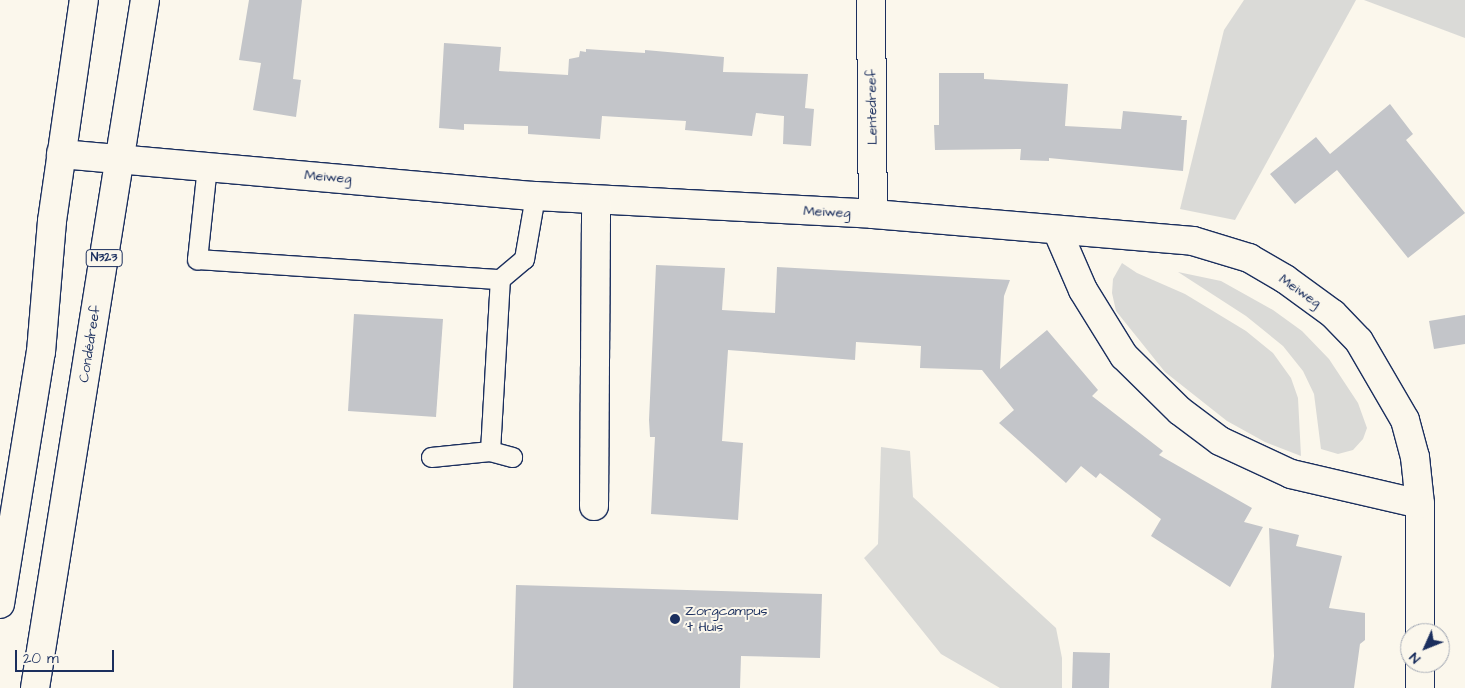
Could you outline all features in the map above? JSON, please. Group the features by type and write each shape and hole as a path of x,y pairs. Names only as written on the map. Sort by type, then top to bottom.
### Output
{"street":[{"path":"0,604 41,352 52,221 84,0"},
{"name":"Condédreef","path":"35,688 145,0"},
{"name":"Lentedreef","path":"871,0 873,214"},
{"name":"Meiweg","path":"61,154 596,201 873,214 1193,241 1249,258 1285,279 1333,314 1359,341 1405,420 1415,457 1420,504 1420,623"},
{"path":"594,506 596,201"},
{"path":"1057,230 1083,290 1124,356 1180,411 1220,441 1291,474 1420,504"},
{"path":"1420,673 1420,688"}],"lane":[{"path":"207,166 197,259 500,279 524,259 535,196"},
{"path":"490,451 500,279"},
{"path":"431,457 490,451 512,456"}],"shaded area":[{"path":"1244,0 1356,0 1235,220 1180,209 1224,30"},
{"path":"1364,0 1465,0 1465,38"},
{"path":"1122,263 1137,273 1185,294 1246,331 1273,353 1291,378 1298,398 1301,456 1265,442 1227,421 1165,372 1116,311 1112,293 1113,279"},
{"path":"1178,272 1221,281 1273,310 1302,331 1329,359 1358,403 1367,428 1363,439 1353,450 1338,454 1321,449 1314,394 1303,371 1283,346 1246,316"},
{"path":"881,447 910,451 913,497 1056,628 1062,658 1062,688 1000,688 941,654 864,558 878,544"}],"building":[{"path":"249,0 302,0 293,79 301,80 296,117 253,110 261,63 239,60"},
{"path":"444,43 501,47 499,71 568,75 569,59 579,57 580,51 586,52 586,49 645,53 645,50 724,57 723,72 808,74 805,108 814,109 811,146 783,144 784,116 756,113 752,136 685,130 686,121 602,116 600,139 528,134 528,126 464,124 464,130 439,128"},
{"path":"939,73 984,73 984,79 1068,84 1065,126 1121,129 1123,111 1182,116 1181,120 1187,120 1183,171 1049,158 1049,161 1020,160 1021,149 935,150 934,125 939,125"},
{"path":"1390,104 1413,134 1406,140 1465,213 1408,258 1337,170 1295,204 1270,174 1316,137 1330,154"},
{"path":"656,265 725,268 722,310 775,313 777,267 1010,280 1004,296 1000,369 1047,330 1098,390 1092,396 1163,451 1159,455 1252,508 1244,522 1263,527 1230,587 1151,536 1161,519 1100,473 1096,478 1081,466 1066,483 999,423 1014,410 982,370 920,368 921,346 856,342 855,360 728,350 722,441 743,443 738,520 651,514 655,437 650,437 649,420"},
{"path":"354,314 443,319 436,417 348,411"},
{"path":"1465,315 1465,344 1434,349 1429,321"},
{"path":"1269,528 1299,535 1296,546 1342,556 1329,608 1365,613 1365,640 1360,644 1354,688 1271,688 1274,656"},
{"name":"Zorgcampus 't Huis","path":"516,585 822,594 820,658 741,656 740,688 513,688"},
{"path":"1073,652 1110,653 1109,688 1072,688"}],"place":[{"name":"Zorgcampus 't Huis","path":"675,619"}]}
